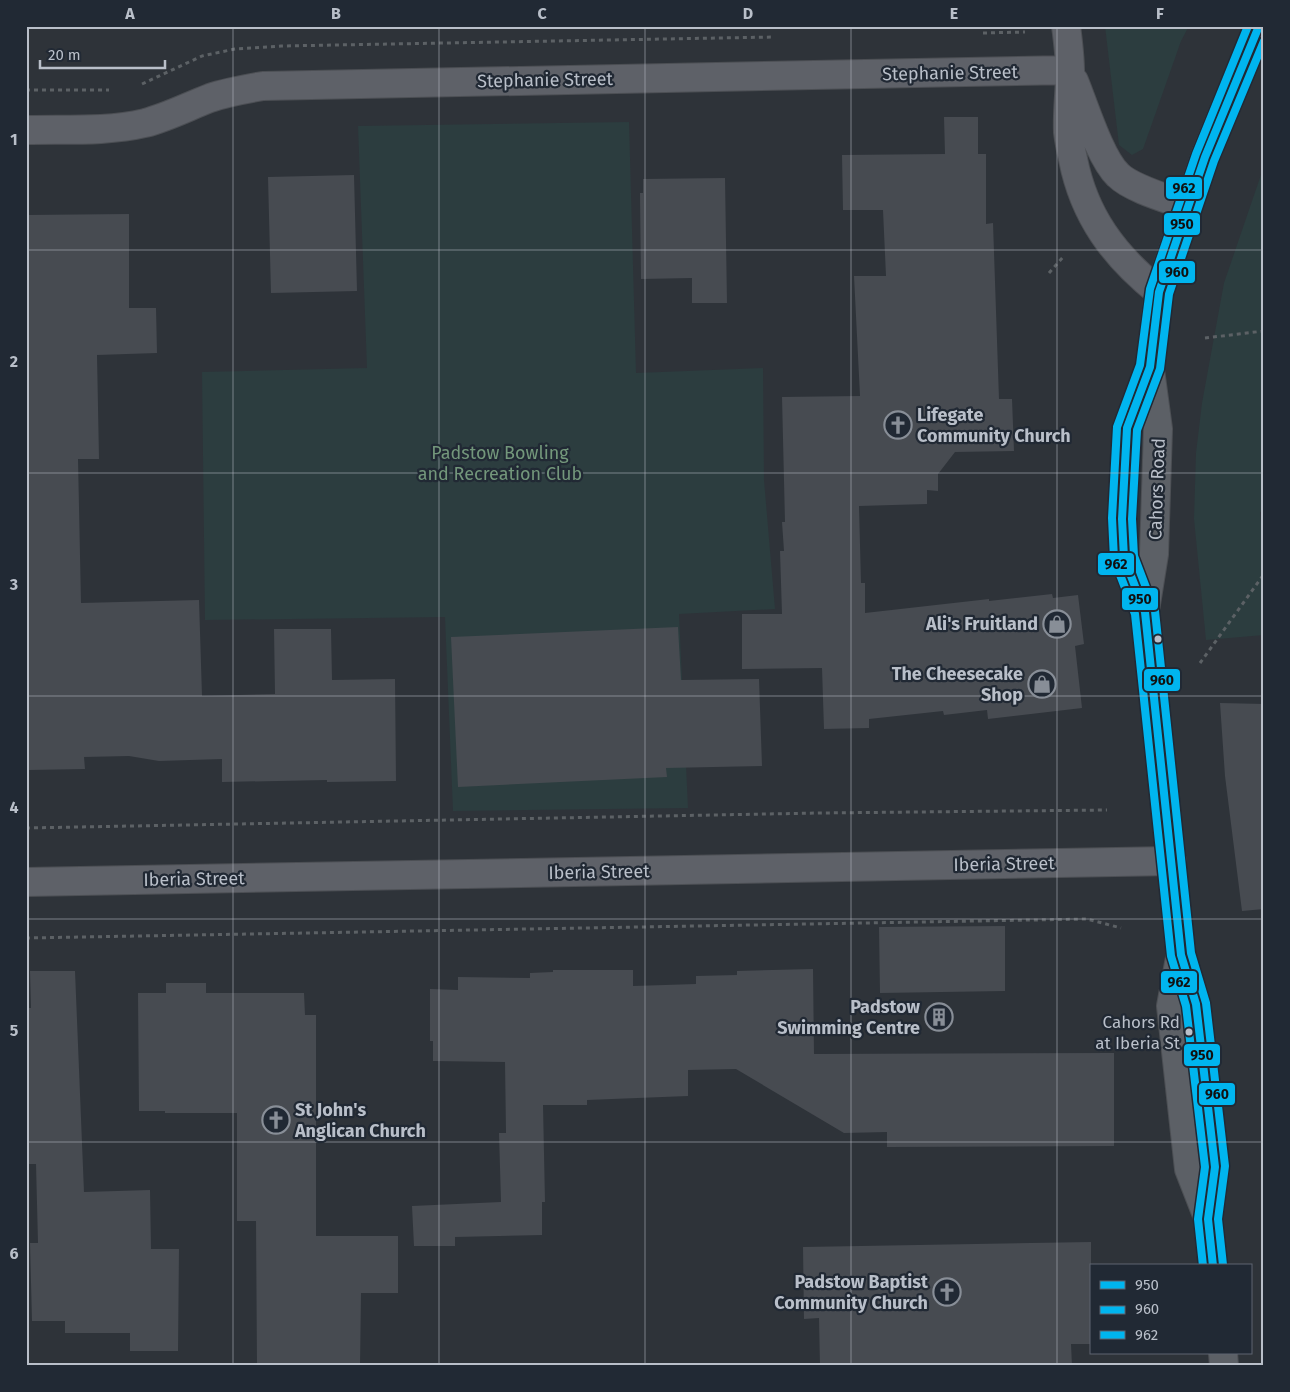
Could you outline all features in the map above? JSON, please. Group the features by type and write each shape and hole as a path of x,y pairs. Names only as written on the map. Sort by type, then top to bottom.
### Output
{"main road":[{"name":"Cahors Road","path":"1213,1264 1208,1219 1189,1168 1172,1006 1180,955 1172,861 1145,612 1124,558 1122,519 1127,428 1150,366 1159,292 1205,157 1259,26"}],"street":[{"path":"1066,26 1070,70 1068,134 1077,178 1088,208 1100,230 1116,252 1136,274 1159,292"},
{"path":"1070,70 1108,164 1118,176 1131,184 1188,206"},
{"name":"Stephanie Street","path":"26,130 116,127 146,123 211,98 237,90 263,86 1070,70"},
{"name":"Iberia Street","path":"26,882 1172,861"}],"path":[{"path":"1049,273 1063,257"},
{"path":"1205,338 1264,331"},
{"path":"1200,663 1264,574"},
{"path":"26,828 810,813 1106,810"},
{"path":"26,938 1087,919 1121,928"}],"green space":[{"path":"1105,26 1189,26 1181,41 1143,149 1132,155 1119,145"},
{"name":"Padstow Bowling and Recreation Club","path":"629,122 636,373 763,368 764,480 775,609 679,614 688,808 453,811 445,617 205,620 202,372 367,368 358,126"},
{"path":"1264,166 1264,511 1260,512 1264,554 1264,635 1206,640 1194,519 1196,453 1202,403 1224,283"}],"building":[{"path":"944,117 978,117 978,154 986,154 986,224 993,223 999,399 1012,399 1014,451 955,452 938,474 938,491 927,490 927,504 859,506 861,583 865,583 865,613 989,599 989,601 1052,594 1053,598 1078,595 1084,644 1075,646 1082,708 988,719 987,710 944,715 943,711 869,719 869,728 824,729 822,668 742,669 742,614 782,614 780,551 784,551 782,522 785,522 782,397 860,396 854,276 886,276 883,210 843,210 842,155 945,154"},
{"path":"354,175 357,291 271,293 268,177"},
{"path":"725,178 727,303 692,303 692,278 641,279 640,193 643,193 643,179"},
{"path":"129,214 129,308 156,308 157,353 97,355 99,459 78,459 81,603 199,600 202,696 275,694 274,629 331,629 332,680 395,679 396,781 222,782 222,759 159,761 129,756 84,757 85,769 29,770 26,605 26,215"},
{"path":"678,627 681,680 759,679 762,766 666,768 667,777 458,787 451,637"},
{"path":"1220,703 1264,704 1264,909 1242,911 1225,776"},
{"path":"1005,926 1005,991 880,993 879,927"},
{"path":"813,969 814,1054 1114,1053 1114,1146 887,1147 887,1132 844,1133 736,1069 688,1070 688,1096 587,1100 587,1105 543,1105 545,1202 542,1202 542,1235 455,1237 455,1246 414,1246 412,1206 501,1202 499,1133 506,1133 505,1062 433,1061 433,1041 430,1041 430,989 458,990 458,977 530,978 530,973 553,972 553,970 633,970 633,986 696,984 696,976 737,975 737,971"},
{"path":"30,971 75,971 84,1192 150,1190 151,1249 179,1249 178,1351 130,1351 130,1333 65,1333 65,1321 32,1321 30,1243 38,1243 36,1164 28,1164 26,1008 31,1008"},
{"name":"St John's Anglican Church","path":"166,983 206,983 206,993 304,993 305,1015 316,1015 316,1236 398,1236 398,1293 361,1293 360,1366 257,1366 256,1221 237,1221 237,1113 139,1111 138,993 166,993"},
{"name":"Padstow Baptist Community Church","path":"1091,1242 1090,1344 1071,1344 1072,1366 820,1366 819,1318 804,1319 803,1247"}],"transit line":[{"name":"962","path":"1203,1264 1198,1219 1205,1167 1186,1006 1171,956 1135,614 1114,559 1112,518 1117,427 1140,365 1150,289 1196,154 1248,26"},
{"name":"950","path":"1213,1264 1208,1219 1215,1167 1196,1004 1181,955 1145,612 1124,558 1122,519 1127,428 1150,367 1159,292 1205,157 1259,26"},
{"name":"960","path":"1223,1264 1218,1219 1225,1166 1206,1003 1191,953 1155,611 1134,556 1132,519 1137,430 1160,369 1169,294 1214,161 1264,41"}],"place":[{"name":"Lifegate Community Church","path":"898,425"},
{"name":"Ali's Fruitland","path":"1057,624"},
{"name":"The Cheesecake Shop","path":"1042,684"},
{"name":"Padstow Swimming Centre","path":"939,1017"},
{"name":"Cahors Rd at Iberia St","path":"1189,1032"},
{"name":"St John's Anglican Church","path":"276,1120"},
{"name":"Padstow Baptist Community Church","path":"947,1292"}]}
